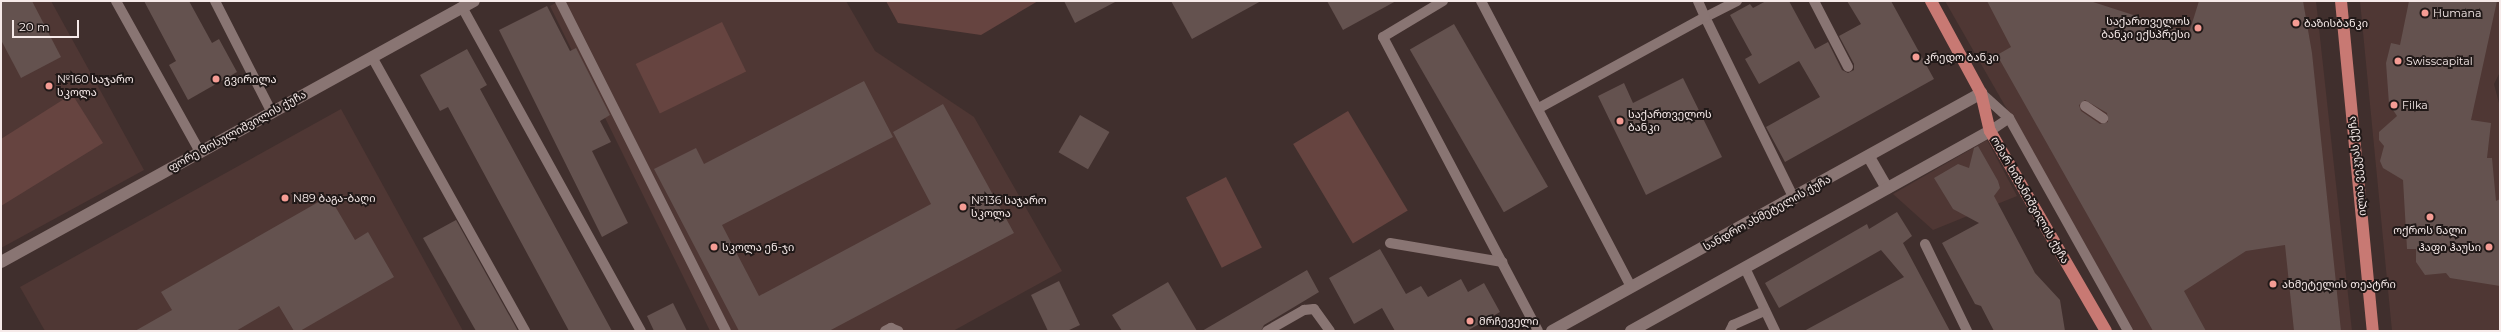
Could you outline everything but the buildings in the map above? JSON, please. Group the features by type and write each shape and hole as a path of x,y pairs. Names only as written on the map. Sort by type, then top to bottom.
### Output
{"main road":[{"name":"ფორე მოსულიშვილის ქუჩა","path":"1,262 474,1"},
{"name":"ომარ ხიზანიშვილის ქუჩა","path":"1931,1 1981,93 1990,130 2106,331"},
{"name":"ილია ვეკუას ქუჩა","path":"2341,1 2373,331"},
{"name":"სანდრო ახმეტელის ქუჩა","path":"1552,331 1794,199 1981,93"},
{"path":"1631,331 1990,130"},
{"path":"1869,157 1887,188"}],"lane":[{"path":"116,1 200,152"},
{"path":"215,1 272,113"},
{"path":"560,1 726,331"},
{"path":"1443,1 1383,38 1538,331"},
{"path":"1481,1 1539,108 1631,288"},
{"path":"1698,1 1794,199"},
{"path":"1539,108 1737,1"},
{"path":"1814,1 1848,67"},
{"path":"462,7 641,331"},
{"path":"372,57 525,331"},
{"path":"1981,93 2009,118 2128,331"},
{"path":"2085,106 2103,118"},
{"path":"1990,130 2009,118"},
{"path":"1390,243 1502,262"},
{"path":"1925,244 1967,331"},
{"path":"1745,268 1775,331"},
{"path":"1267,331 1304,310 1314,309 1330,331"},
{"path":"1730,331 1733,325 1765,311"},
{"path":"885,331 891,328 898,331"}],"shaded area":[{"name":"№160 საჯარო სკოლა","path":"1,1 51,1 144,170 1,248"},
{"path":"559,1 846,1 875,51 974,117 1062,271 953,331 710,331 550,6"},
{"path":"886,1 1038,1 981,35 898,23"},
{"path":"1945,1 2316,1 2352,331 2134,331"},
{"path":"2360,1 2500,1 2500,72 2494,84 2500,107 2500,331 2392,331"},
{"path":"722,22 746,71 660,114 636,64"},
{"path":"72,94 103,143 1,206 1,139"},
{"name":"N89 ბაგა-ბაღი","path":"341,109 463,331 45,331 20,287"},
{"path":"1348,111 1408,210 1353,243 1293,144"},
{"path":"1987,140 2017,196 1933,230 1893,194"},
{"path":"1226,177 1262,247 1222,268 1186,197"}],"place":[{"name":"Humana","path":"2425,13"},
{"name":"ბაზისბანკი","path":"2296,23"},
{"name":"საქართველოს ბანკი ექსპრესი","path":"2198,28"},
{"name":"კრედო ბანკი","path":"1916,57"},
{"name":"Swisscapital","path":"2398,61"},
{"name":"გვირილა","path":"216,79"},
{"name":"№160 საჯარო სკოლა","path":"49,86"},
{"name":"Filka","path":"2394,105"},
{"name":"საქართველოს ბანკი","path":"1620,121"},
{"name":"N89 ბაგა-ბაღი","path":"285,198"},
{"name":"№136 საჯარო სკოლა","path":"963,207"},
{"name":"ოქროს ნალი","path":"2430,217"},
{"name":"სკოლა ენ-ჯი","path":"714,247"},
{"name":"ჰაფი ჰაუსი","path":"2489,247"},
{"name":"ახმეტელის თეატრი","path":"2273,284"},
{"name":"მრჩეველი","path":"1470,321"}]}
